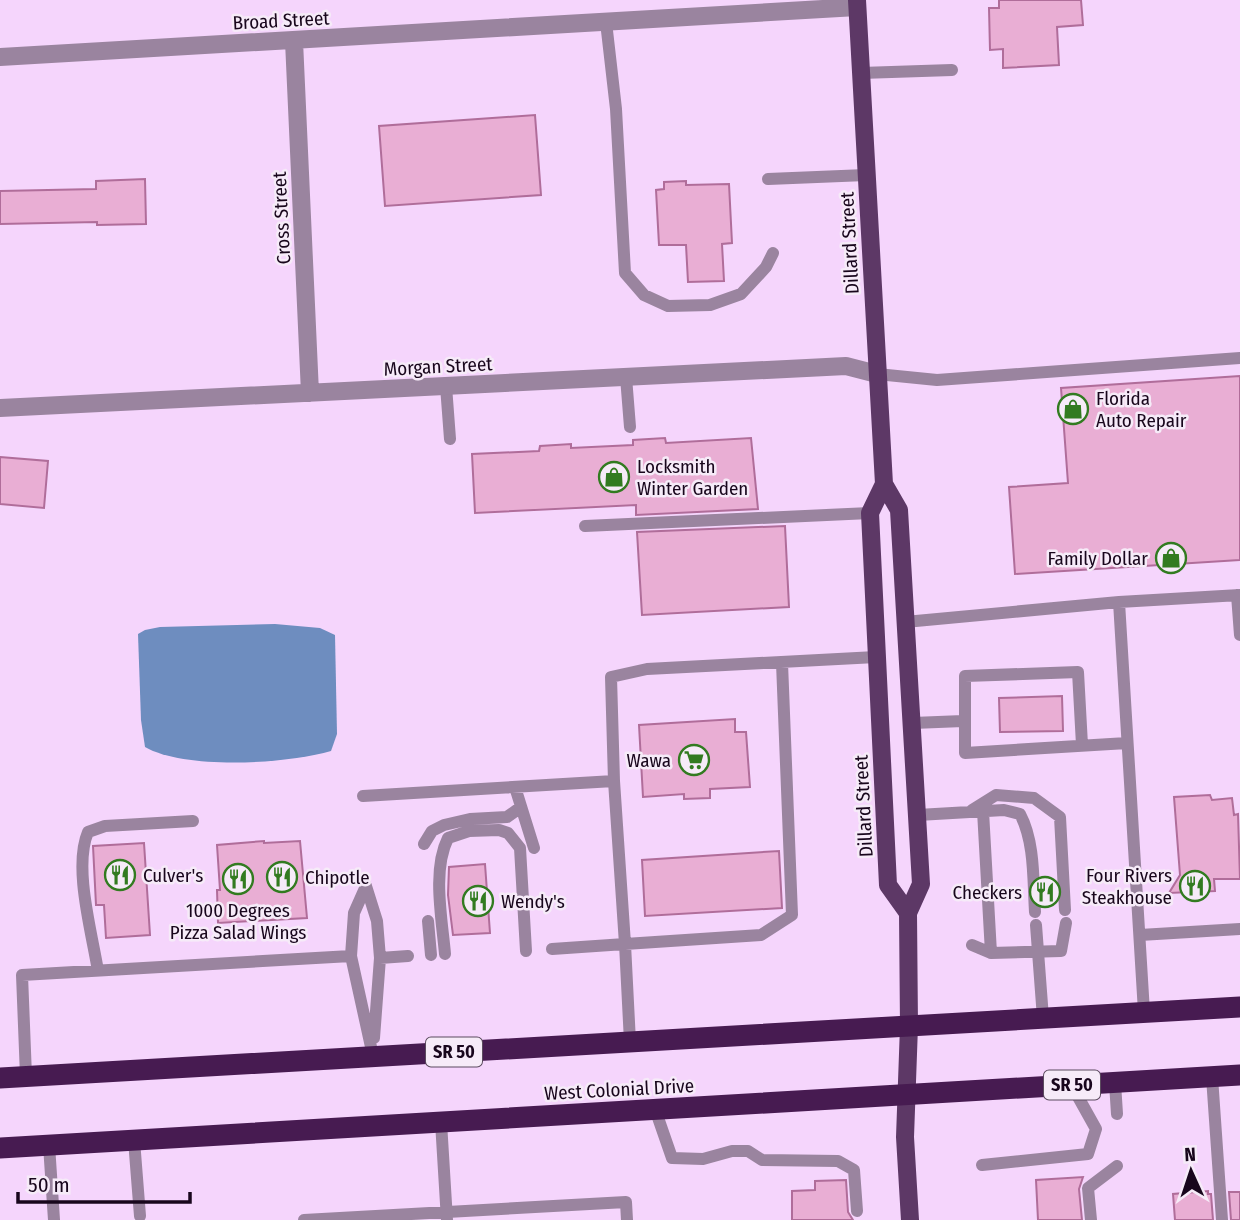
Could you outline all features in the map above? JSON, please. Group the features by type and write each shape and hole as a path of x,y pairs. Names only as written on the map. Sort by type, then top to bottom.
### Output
{"highway":[{"name":"SR 50","path":"0,1078 1240,1007"},
{"name":"West Colonial Drive","path":"0,1148 1240,1075"}],"main road":[{"name":"Dillard Street","path":"857,3 884,484 899,510 921,884 908,913 909,1026 905,1095 909,1220"},
{"name":"Dillard Street","path":"884,484 870,513 888,885 908,913"}],"street":[{"name":"Broad Street","path":"0,57 606,22 857,3"},
{"name":"Cross Street","path":"294,41 310,393"},
{"name":"Morgan Street","path":"0,408 846,366 877,374"}],"lane":[{"path":"606,22 616,109 625,273 644,295 668,306 710,305 741,294 766,267 773,253"},
{"path":"861,73 952,69"},
{"path":"768,179 866,175"},
{"path":"877,374 937,380 1240,358"},
{"path":"626,377 630,426"},
{"path":"446,386 450,439"},
{"path":"585,526 870,513"},
{"path":"905,622 1119,602 1239,595 1240,635"},
{"path":"1119,602 1144,1012"},
{"path":"630,1042 614,781 611,677 647,670 876,657"},
{"path":"552,949 761,935 792,915 782,663"},
{"path":"1082,745 1078,672 965,676 965,753 1127,743"},
{"path":"913,723 963,721"},
{"path":"363,796 614,781"},
{"path":"515,787 534,848"},
{"path":"968,812 996,795 1034,798 1060,817 1065,916 1061,951 990,953 972,945"},
{"path":"424,844 432,831 444,825 470,819 507,817 521,807"},
{"path":"918,815 1004,810 1020,814 1026,825 1032,863 1043,1018"},
{"path":"983,811 990,953"},
{"path":"98,971 85,906 82,845 88,832 105,826 193,821"},
{"path":"445,954 439,866 448,838 469,831 499,830 508,833 520,848 526,951"},
{"path":"366,886 377,921 380,958 373,1056 351,956 354,913 366,886"},
{"path":"428,921 430,955"},
{"path":"1140,935 1240,929"},
{"path":"26,1076 22,975 351,956"},
{"path":"380,958 408,956"},
{"path":"1212,1077 1222,1220"},
{"path":"1115,1083 1117,1114"},
{"path":"982,1165 1088,1154 1096,1129 1072,1086"},
{"path":"655,1109 672,1158 703,1159 748,1151 762,1160 838,1161 854,1170 857,1211"},
{"path":"441,1122 447,1216"},
{"path":"134,1140 139,1216"},
{"path":"50,1145 54,1220"},
{"path":"1091,1220 1088,1188 1117,1166"},
{"path":"304,1220 447,1216 626,1202 627,1220"}],"water":[{"path":"275,624 320,628 335,635 337,734 331,751 263,762 210,762 163,754 145,747 141,720 138,634 160,627"}],"building":[{"path":"999,0 1081,0 1083,25 1057,27 1059,65 1003,68 1003,49 990,50 989,8 999,8"},
{"path":"535,115 541,195 385,206 379,126"},
{"path":"145,179 146,224 0,224 0,191 96,189 96,181"},
{"path":"686,181 686,185 729,184 732,243 722,244 724,281 688,282 686,245 659,245 656,190 664,189 664,182"},
{"path":"1240,376 1240,560 1015,574 1009,487 1068,483 1061,388"},
{"name":"Locksmith Winter Garden","path":"665,438 666,443 751,438 758,509 636,515 636,505 475,513 472,454 539,451 540,446 571,444 571,448 633,445 633,440"},
{"path":"0,457 48,461 44,508 0,504"},
{"path":"785,526 789,607 642,615 637,532"},
{"path":"1062,696 1063,731 1000,732 999,698"},
{"name":"Wawa","path":"735,719 735,732 746,732 750,787 710,789 710,798 684,799 684,794 643,797 639,725"},
{"path":"1210,795 1212,800 1232,798 1234,815 1238,814 1240,879 1214,879 1215,891 1169,893 1180,875 1174,797"},
{"path":"300,841 307,918 218,923 217,890 220,890 217,845"},
{"name":"Culver's","path":"144,843 150,935 106,938 104,905 96,905 93,846"},
{"path":"779,851 782,908 645,916 642,860"},
{"path":"485,864 490,933 453,935 448,895 449,867"},
{"path":"1083,1177 1079,1189 1082,1220 1038,1220 1036,1180"},
{"path":"846,1180 848,1212 853,1220 792,1220 792,1191 815,1190 815,1181"},
{"path":"1208,1191 1208,1194 1211,1194 1213,1220 1175,1220 1173,1194"},
{"path":"1229,1192 1240,1192 1240,1220 1231,1220"}],"place":[{"name":"Florida Auto Repair","path":"1073,409"},
{"name":"Locksmith Winter Garden","path":"614,477"},
{"name":"Family Dollar","path":"1171,558"},
{"name":"Wawa","path":"694,760"},
{"name":"Culver's","path":"120,875"},
{"name":"Chipotle","path":"282,877"},
{"name":"1000 Degrees Pizza Salad Wings","path":"238,879"},
{"name":"Four Rivers Steakhouse","path":"1195,886"},
{"name":"Checkers","path":"1045,892"},
{"name":"Wendy's","path":"478,901"}]}
